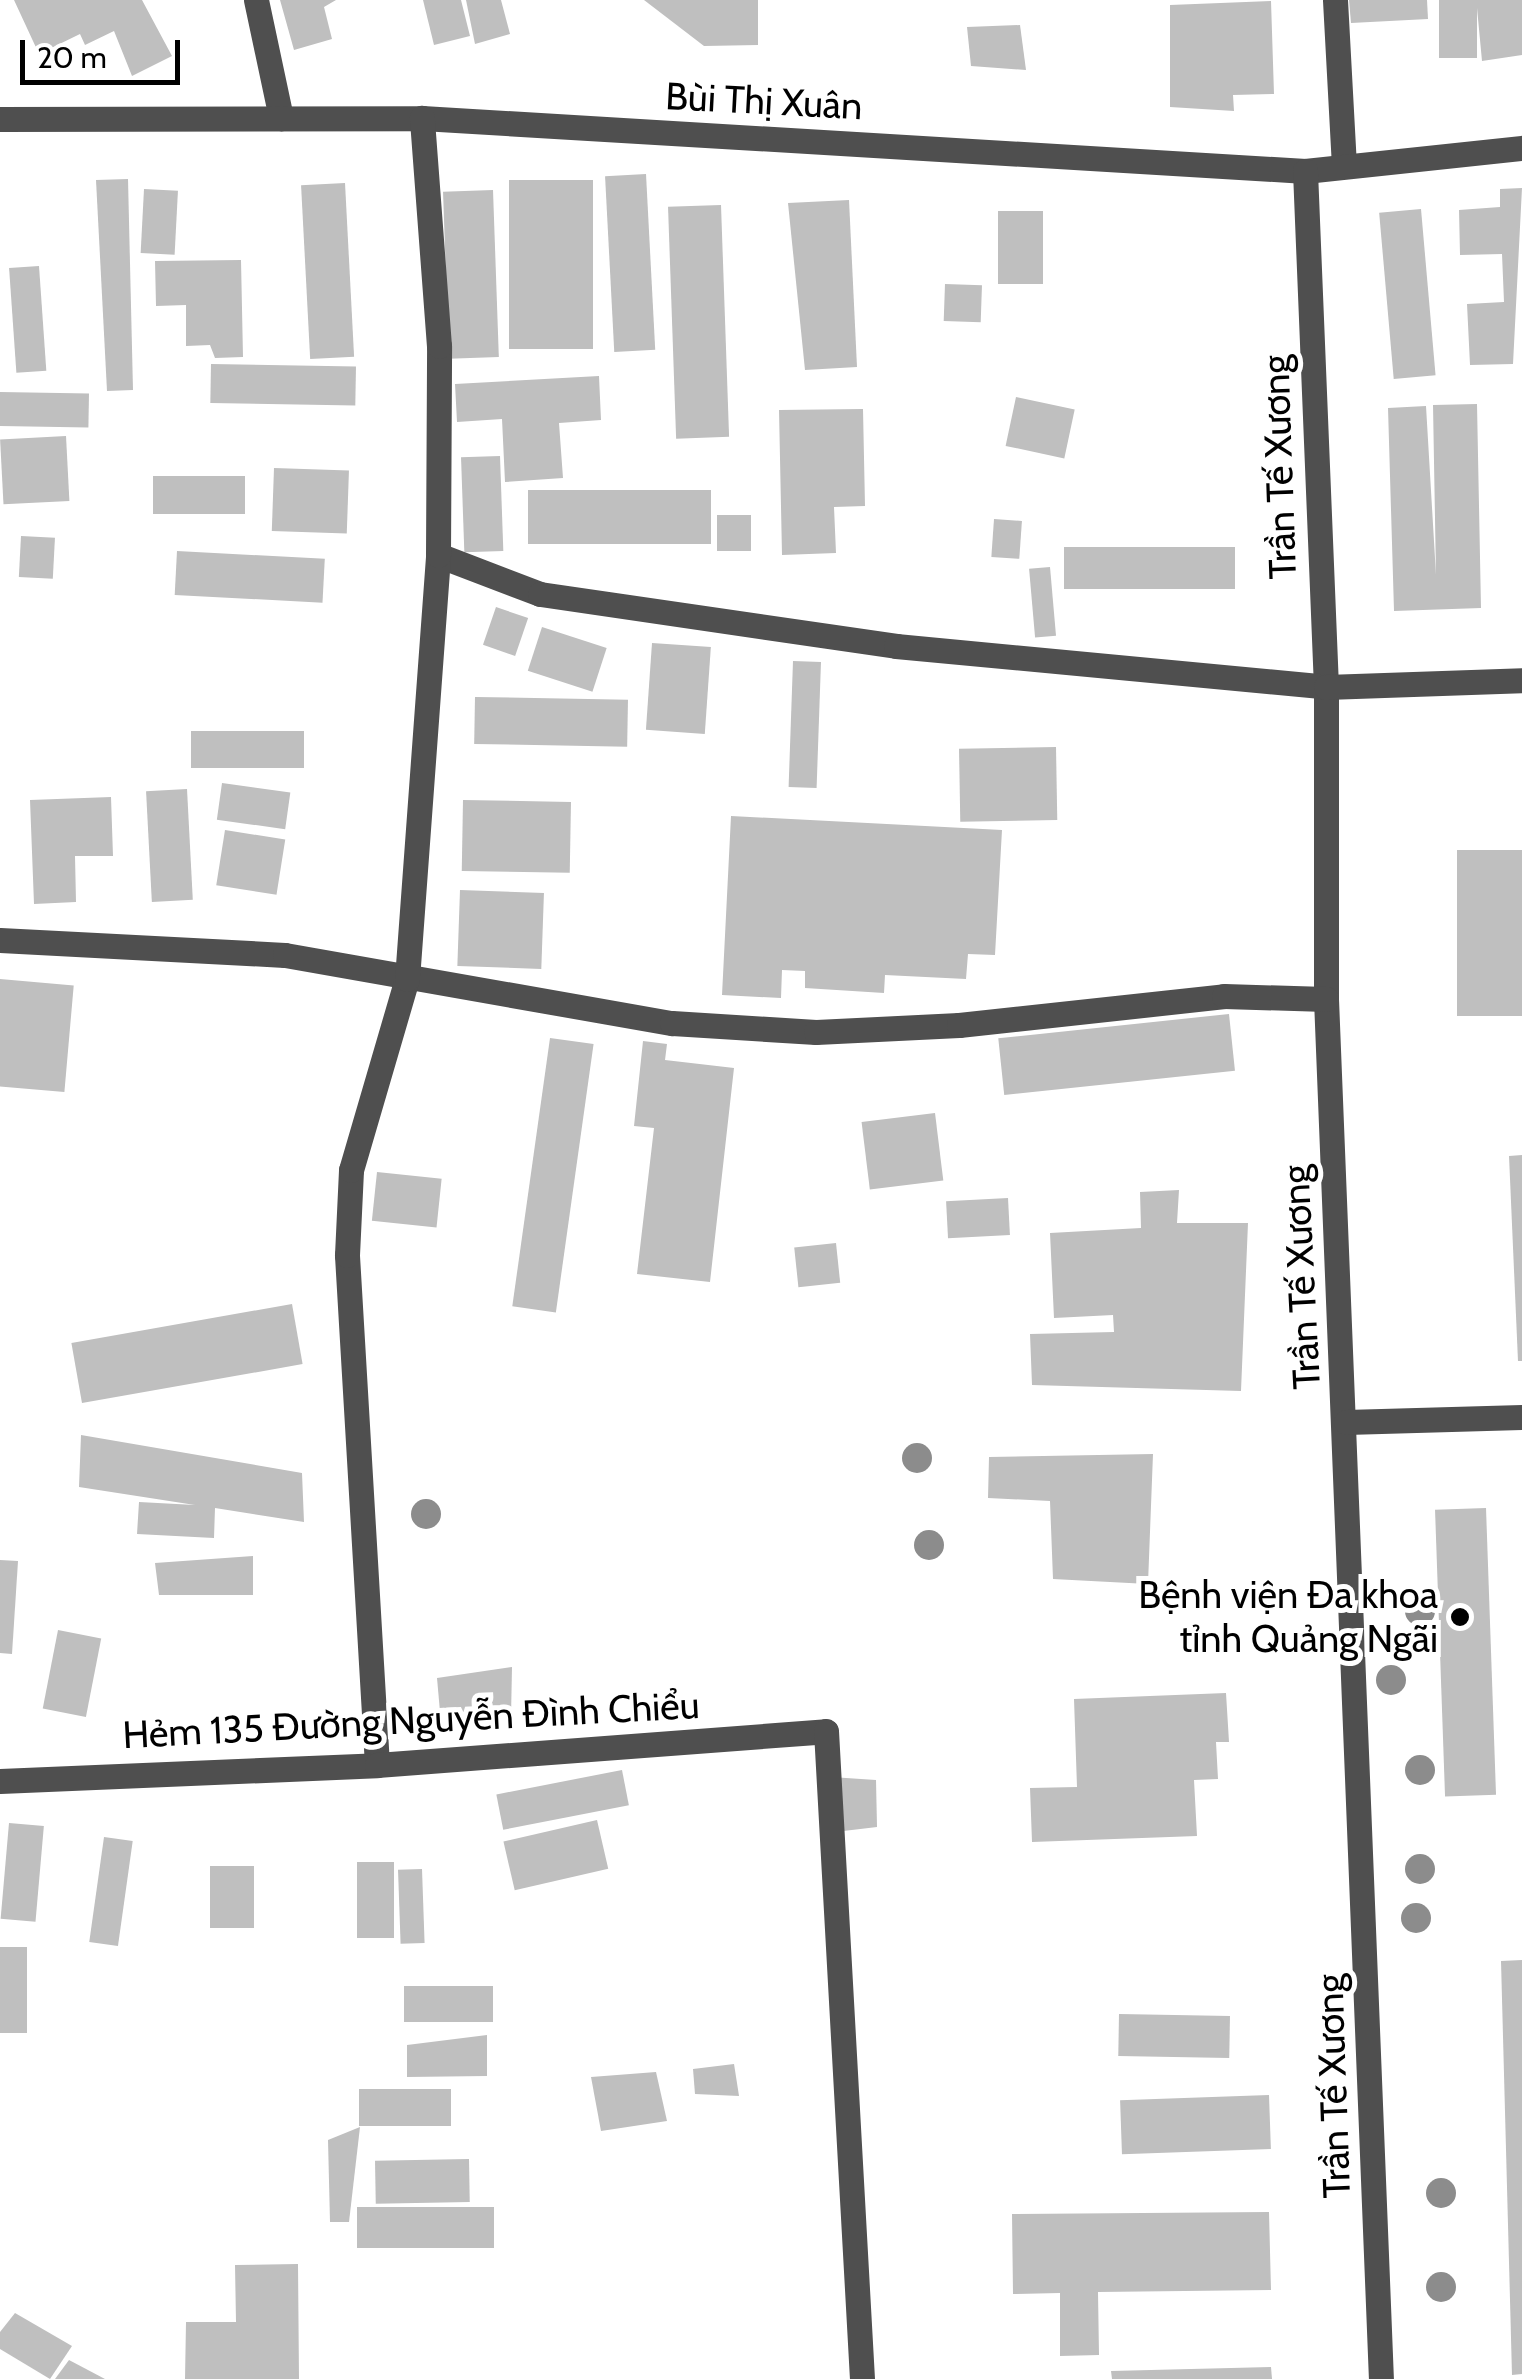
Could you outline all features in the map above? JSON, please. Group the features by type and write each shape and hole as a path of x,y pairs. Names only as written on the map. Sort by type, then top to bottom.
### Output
{"street":[{"path":"256,0 280,118"},
{"path":"1336,0 1344,164"},
{"path":"377,1765 348,1238 350,1170 407,979 438,554 439,346 422,118"},
{"name":"Bùi Thị Xuân","path":"0,119 422,118 1305,171 1522,148"},
{"name":"Trần Tế Xương","path":"1305,171 1326,686 1326,999 1346,1422 1381,2379"},
{"path":"438,554 540,594 896,646 1326,686 1522,680"},
{"path":"0,940 285,955 672,1023 816,1032 959,1026 1224,996 1326,999"},
{"path":"1346,1422 1522,1417"},
{"name":"Hẻm 135 Đường Nguyễn Đình Chiểu","path":"0,1781 377,1765 826,1731 862,2379"}],"building":[{"path":"14,0 142,0 172,56 132,76 114,31 85,45 80,34 39,54"},
{"path":"280,0 336,0 324,7 332,39 294,50"},
{"path":"423,0 461,0 470,36 434,45"},
{"path":"466,0 501,0 510,34 475,44"},
{"path":"644,0 758,0 758,45 704,46"},
{"path":"1349,0 1427,0 1428,19 1351,23"},
{"path":"1439,0 1522,0 1522,55 1482,61 1477,8 1477,58 1439,58"},
{"path":"1271,1 1274,94 1233,95 1234,111 1170,107 1170,5"},
{"path":"1020,25 1026,70 971,66 967,27"},
{"path":"646,174 655,350 614,352 605,176"},
{"path":"128,179 133,390 107,391 96,180"},
{"path":"509,180 593,180 593,349 509,349"},
{"path":"345,183 354,357 310,359 301,185"},
{"path":"1522,188 1513,364 1470,365 1467,304 1504,302 1502,254 1460,255 1459,210 1500,207 1500,189"},
{"path":"144,189 178,191 175,255 141,253"},
{"path":"493,190 499,357 449,359 443,192"},
{"path":"849,200 857,367 805,370 788,203"},
{"path":"721,205 729,437 676,439 668,207"},
{"path":"1421,209 1436,375 1394,379 1379,213"},
{"path":"998,211 1043,211 1043,284 998,284"},
{"path":"241,260 243,357 215,358 210,345 186,346 186,305 156,306 155,261"},
{"path":"39,266 46,371 16,373 9,268"},
{"path":"945,284 982,285 981,322 944,321"},
{"path":"211,364 356,367 355,406 210,403"},
{"path":"599,376 601,420 559,423 563,478 505,482 502,419 457,422 455,384"},
{"path":"0,392 89,394 88,428 0,426"},
{"path":"1016,397 1075,409 1064,458 1006,446"},
{"path":"1477,404 1481,608 1394,611 1388,408 1426,406 1436,575 1433,405"},
{"path":"863,409 865,506 834,507 836,553 782,555 779,410"},
{"path":"66,436 69,501 3,504 0,439"},
{"path":"500,456 503,551 464,552 461,457"},
{"path":"274,468 349,471 347,534 272,531"},
{"path":"153,476 245,476 245,514 153,514"},
{"path":"528,490 711,490 711,544 528,544"},
{"path":"717,515 751,515 751,551 717,551"},
{"path":"994,519 1022,521 1019,559 991,557"},
{"path":"21,536 55,538 53,579 19,577"},
{"path":"1064,547 1235,547 1235,589 1064,589"},
{"path":"177,551 325,559 322,603 175,595"},
{"path":"1050,567 1056,636 1035,638 1029,569"},
{"path":"496,607 528,618 515,656 483,645"},
{"path":"542,627 607,648 592,692 528,671"},
{"path":"652,643 711,647 705,734 646,730"},
{"path":"793,661 821,662 817,788 789,787"},
{"path":"475,697 628,700 627,747 474,744"},
{"path":"191,731 304,731 304,768 191,768"},
{"path":"1056,747 1057,820 960,822 959,749"},
{"path":"222,783 290,793 285,829 217,820"},
{"path":"187,789 193,900 152,902 146,791"},
{"path":"111,797 113,856 75,856 76,902 34,904 30,800"},
{"path":"463,800 571,802 570,873 462,871"},
{"path":"731,816 1002,830 995,955 968,954 966,979 885,975 884,993 805,988 805,971 782,970 781,998 722,995"},
{"path":"225,830 285,840 276,895 216,885"},
{"path":"1457,850 1522,850 1522,1016 1457,1016"},
{"path":"460,890 544,893 541,969 457,966"},
{"path":"0,979 74,985 64,1092 0,1086"},
{"path":"1229,1014 1235,1071 1004,1095 998,1038"},
{"path":"550,1038 594,1044 556,1312 512,1306"},
{"path":"643,1041 667,1044 665,1060 734,1068 710,1282 637,1274 654,1128 634,1126"},
{"path":"935,1113 943,1180 870,1190 862,1122"},
{"path":"1522,1155 1522,1361 1518,1361 1509,1156"},
{"path":"377,1172 442,1179 437,1228 372,1221"},
{"path":"1179,1190 1177,1223 1248,1223 1241,1391 1032,1385 1030,1334 1114,1332 1113,1315 1054,1318 1050,1233 1141,1228 1140,1192"},
{"path":"1008,1198 1010,1235 948,1238 946,1201"},
{"path":"836,1243 840,1283 798,1287 794,1247"},
{"path":"292,1304 303,1364 82,1403 71,1343"},
{"path":"81,1435 302,1473 304,1522 215,1508 214,1538 137,1534 139,1502 195,1505 79,1487"},
{"path":"1153,1454 1148,1584 1053,1579 1050,1501 988,1498 989,1457"},
{"path":"1486,1508 1496,1795 1445,1797 1435,1510"},
{"path":"253,1556 253,1595 159,1595 155,1563"},
{"path":"0,1560 18,1561 12,1654 0,1653"},
{"path":"58,1630 101,1638 86,1717 43,1709"},
{"path":"512,1667 511,1717 441,1723 437,1678"},
{"path":"1226,1693 1229,1742 1216,1742 1218,1779 1194,1780 1197,1836 1032,1842 1030,1788 1077,1787 1074,1699"},
{"path":"622,1770 629,1805 503,1830 496,1794"},
{"path":"831,1777 876,1780 877,1827 835,1832"},
{"path":"597,1820 608,1869 515,1890 503,1842"},
{"path":"9,1823 44,1826 35,1922 1,1919"},
{"path":"104,1837 133,1841 118,1946 89,1942"},
{"path":"357,1862 394,1862 394,1938 357,1938"},
{"path":"210,1866 254,1866 254,1928 210,1928"},
{"path":"422,1869 425,1943 401,1944 398,1870"},
{"path":"0,1947 27,1947 27,2033 0,2033"},
{"path":"1522,1960 1522,2374 1512,2375 1501,1961"},
{"path":"404,1986 493,1986 493,2022 404,2022"},
{"path":"1119,2014 1230,2016 1229,2058 1118,2056"},
{"path":"487,2035 487,2076 407,2077 407,2045"},
{"path":"734,2064 739,2096 695,2094 693,2069"},
{"path":"656,2072 667,2121 601,2131 591,2077"},
{"path":"359,2089 451,2089 451,2126 359,2126"},
{"path":"1269,2095 1271,2149 1122,2154 1120,2100"},
{"path":"360,2127 349,2222 330,2222 328,2140"},
{"path":"469,2159 470,2202 376,2204 375,2161"},
{"path":"357,2207 494,2207 494,2248 357,2248"},
{"path":"1269,2212 1271,2290 1098,2292 1099,2355 1060,2356 1060,2293 1013,2294 1012,2214"},
{"path":"298,2264 299,2379 185,2379 186,2322 236,2322 235,2265"},
{"path":"15,2313 72,2346 50,2379 0,2349 0,2332"},
{"path":"69,2360 105,2379 55,2379"},
{"path":"1271,2367 1272,2379 1112,2379 1111,2371"}],"place":[{"name":"Bệnh viện Đa khoa tỉnh Quảng Ngãi","path":"1460,1617"}]}
